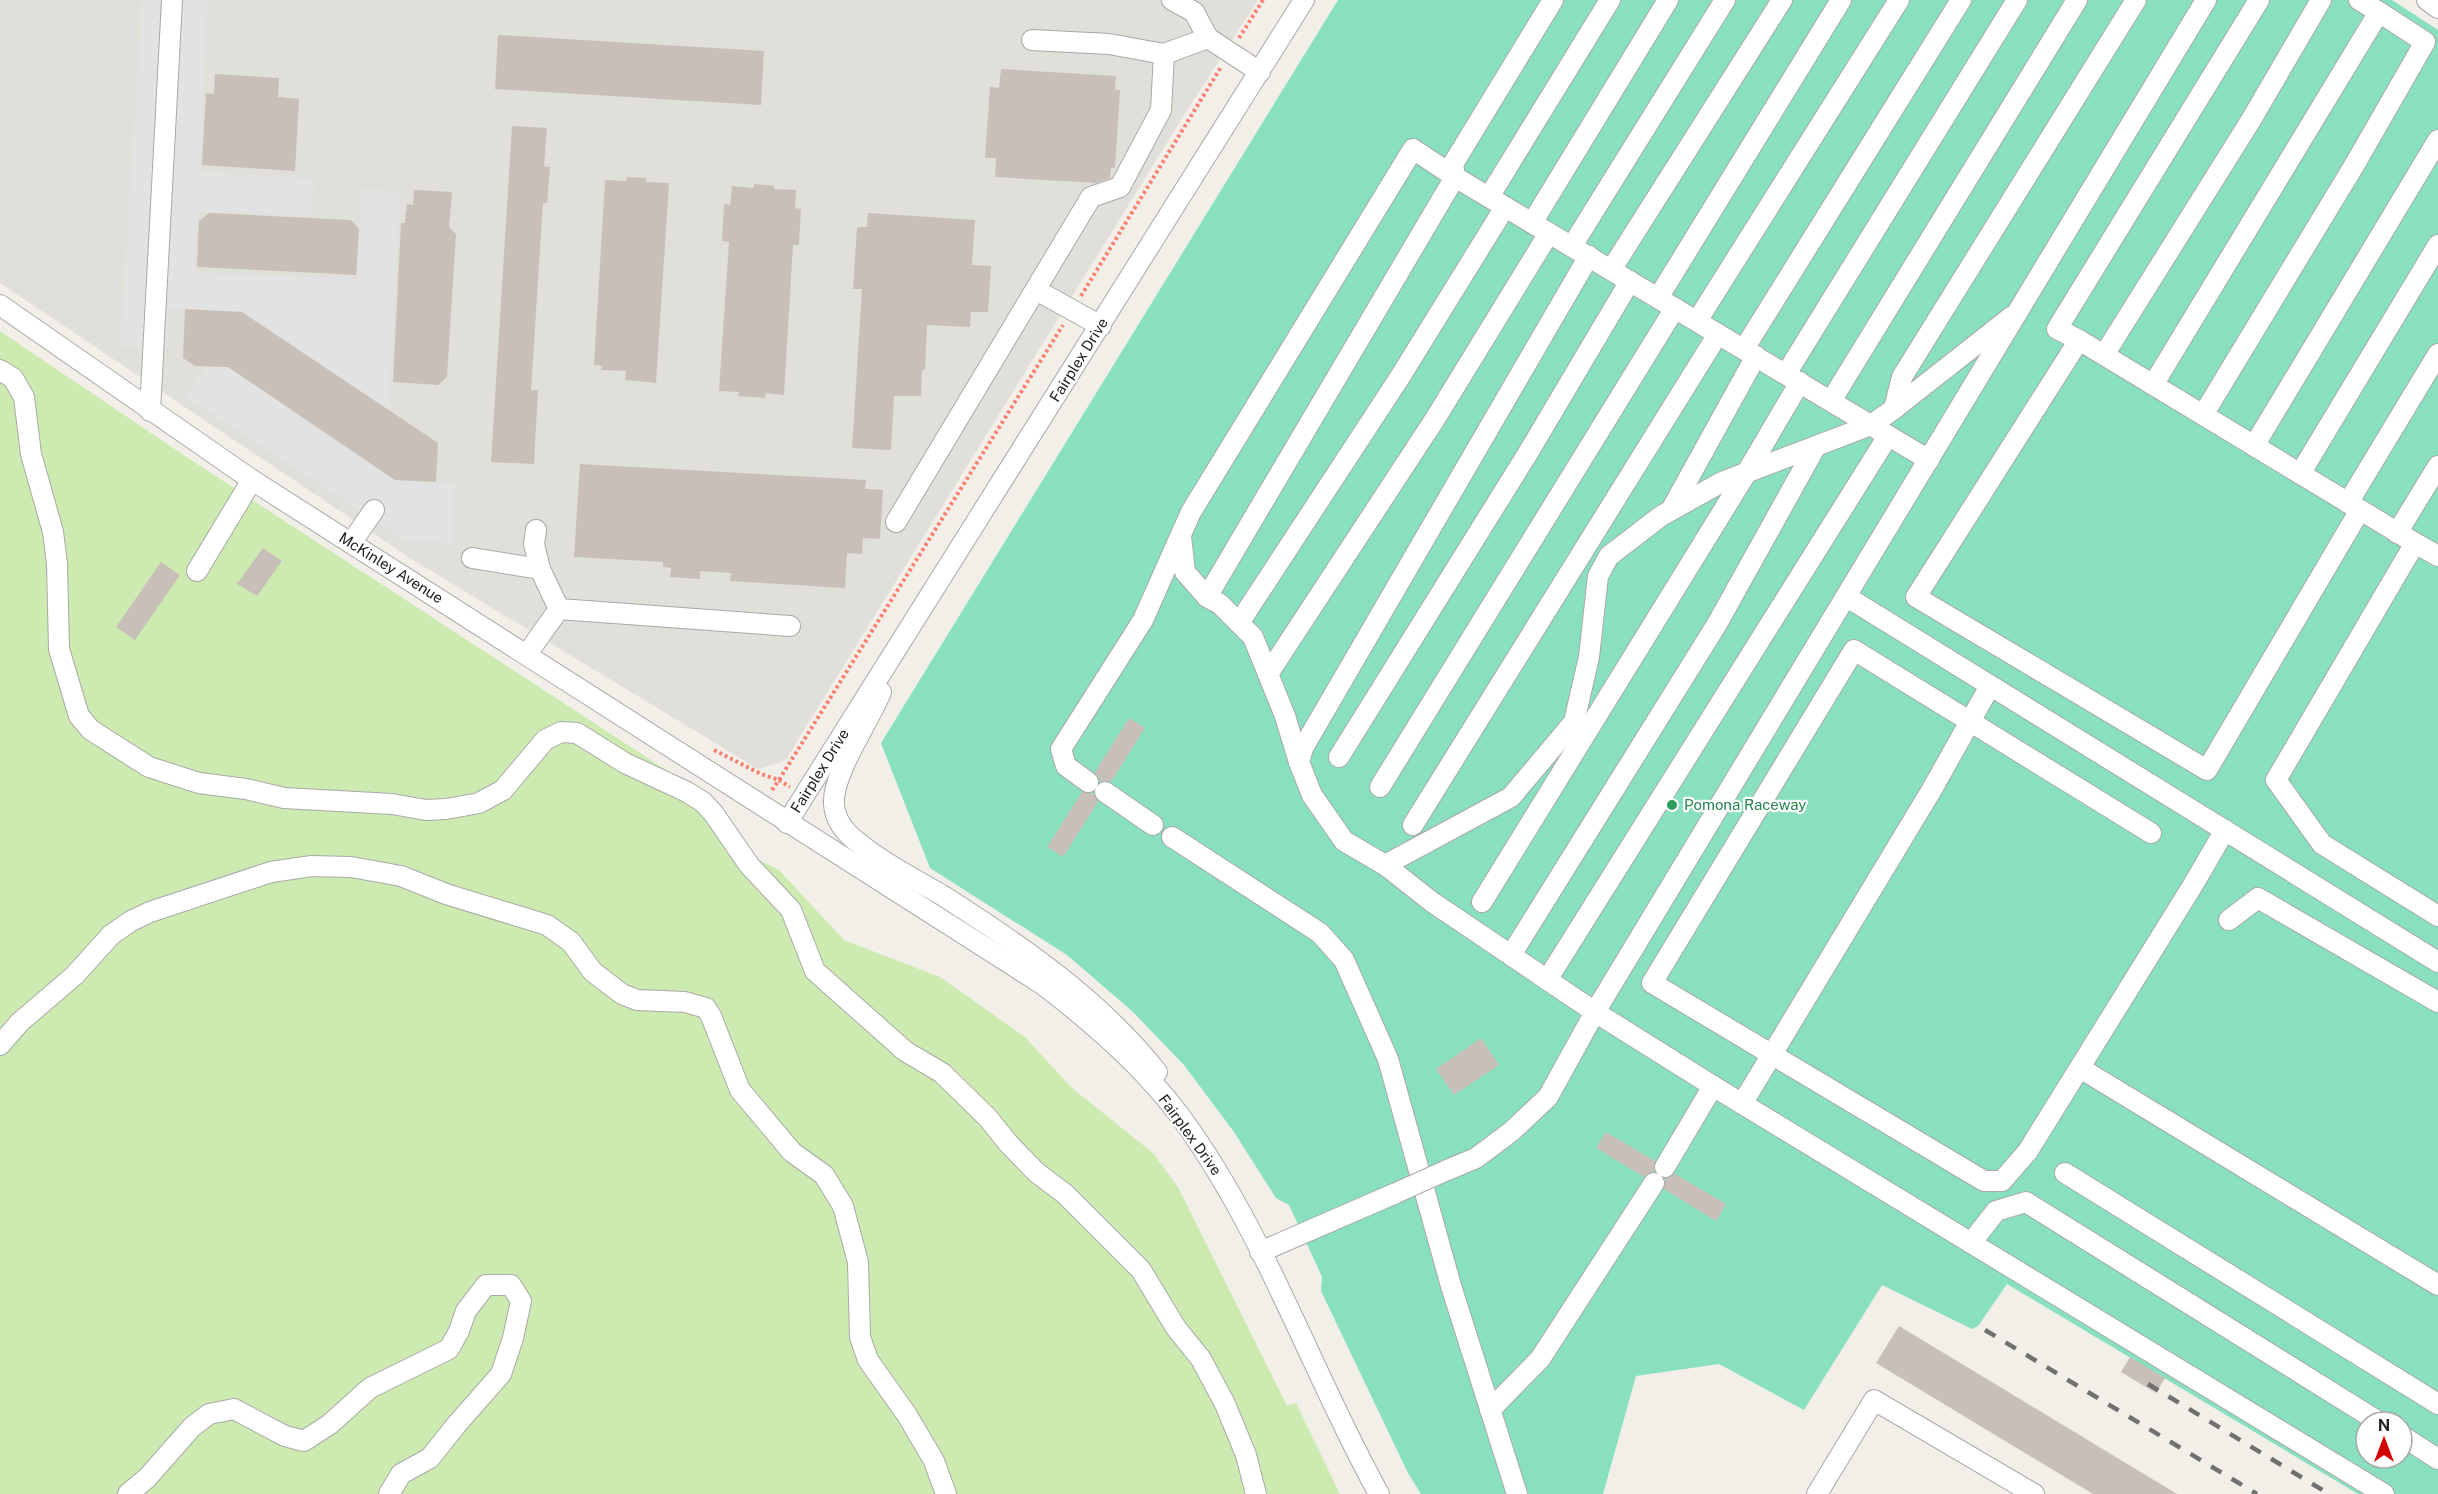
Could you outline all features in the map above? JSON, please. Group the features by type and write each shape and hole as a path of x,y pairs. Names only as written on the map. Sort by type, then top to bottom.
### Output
{"street":[{"path":"150,411 172,0"},
{"path":"1172,0 1194,12 1208,38 1260,72"},
{"name":"Fairplex Drive","path":"1304,0 787,823 1042,984 1072,1007 1142,1072 1179,1116 1218,1174 1260,1252 1379,1494"},
{"path":"1207,597 1455,177 1454,164 1553,0"},
{"path":"1239,623 1400,377 1610,0"},
{"path":"1268,674 1435,419 1668,0"},
{"path":"1299,762 1303,748 1580,251 1725,0"},
{"path":"1611,270 1782,0"},
{"path":"1380,787 1536,530 1841,0"},
{"path":"1697,321 1899,0"},
{"path":"1671,510 1750,353 1961,0"},
{"path":"1482,902 1747,472 1793,378 2017,0"},
{"path":"1831,401 2077,0"},
{"path":"1894,409 1902,377 2136,0"},
{"path":"1260,1252 1476,1158 1512,1131 1548,1097 1595,1012 2206,0"},
{"path":"2259,0 2058,329 2438,556"},
{"path":"2103,355 2251,120 2321,0"},
{"path":"2203,415 2355,164 2431,47 2359,0"},
{"path":"2427,0 2438,8"},
{"path":"2153,385 2379,12"},
{"path":"1032,40 1109,44 1164,54 1208,38"},
{"path":"896,522 1091,197 1120,187 1161,110 1164,54"},
{"path":"2253,446 2438,140"},
{"path":"1153,825 1066,766 1061,749 1143,620 1191,512 1413,149 1455,177 1929,460"},
{"path":"2300,474 2438,245"},
{"path":"1339,757 1528,453 1630,281"},
{"path":"1036,290 1101,326"},
{"name":"McKinley Avenue","path":"0,305 252,480 527,654 787,823"},
{"path":"1384,865 1511,797 1574,722 1589,657 1598,576 1609,556 1671,510 1722,482 1871,425 2020,310"},
{"path":"1413,825 1718,334"},
{"path":"2079,340 1916,597 2207,770 2438,354"},
{"path":"0,370 13,378 24,397 31,454 53,532 57,564 59,649 79,716 91,730 148,767 200,783 317,802 381,803 426,810 446,809 479,802 503,790 545,740 561,732 577,733 626,763 703,802 714,813 749,865 791,910 815,971 905,1051 942,1073 988,1118 1036,1172 1090,1217 1141,1270 1176,1328 1202,1359 1225,1404 1246,1455 1256,1494"},
{"path":"1547,980 1888,435"},
{"path":"1511,955 1717,624 1816,446"},
{"path":"2397,533 2438,466"},
{"path":"197,571 252,480"},
{"path":"351,543 374,510"},
{"path":"536,530 534,544 540,569 559,609"},
{"path":"1181,535 1185,572 1207,597 1220,604 1253,638 1285,716 1312,795 1344,841 1384,865 1432,902 1595,1012 1742,1104 2384,1494"},
{"path":"2415,543 2276,780 2322,844 2438,916"},
{"path":"472,558 540,569"},
{"path":"1847,597 2438,962"},
{"path":"527,654 559,609"},
{"path":"559,609 790,626"},
{"path":"901,642 875,707 840,776 834,802 840,826 861,845 985,923 1081,992 1138,1048 1210,1139 1218,1174"},
{"path":"2151,833 1854,650 1652,983 1984,1180 2002,1180 2028,1151 2225,830"},
{"path":"1742,1104 1990,686"},
{"path":"1172,837 1320,933 1344,960 1388,1059 1448,1275 1516,1494"},
{"path":"0,1046 20,1022 75,975 111,934 130,921 150,912 271,872 312,866 351,867 401,876 446,894 547,925 571,942 593,972 622,994 637,1000 685,1002 706,1008 740,1090 792,1152 824,1175 843,1206 858,1262 860,1336 868,1360 907,1415 934,1461 946,1494"},
{"path":"2229,920 2258,898 2438,1002"},
{"path":"2080,1068 2438,1285"},
{"path":"1490,1410 1540,1359 1659,1175 1713,1086"},
{"path":"2065,1173 2438,1404"},
{"path":"1971,1243 1996,1211 2026,1202 2360,1410"},
{"path":"128,1494 147,1478 192,1427 209,1414 234,1409 285,1436 304,1441 330,1424 370,1388 449,1349 466,1311 486,1285 511,1285 521,1301 513,1338 501,1374 430,1458 401,1474 389,1494"},
{"path":"1817,1494 1874,1400 2034,1494"},
{"path":"2414,1444 2438,1459"}],"path":[{"path":"779,780 1263,0"}],"shaded area":[{"path":"0,0 1258,0 1181,120 785,761 758,769 413,560 0,283"},
{"path":"142,0 207,0 200,172 314,179 313,216 198,211 194,273 357,279 362,189 400,191 388,412 242,313 170,309 167,347 120,346"},
{"path":"208,367 228,367 395,481 454,483 454,543 405,541 184,395"}],"green space":[{"name":"Pomona Raceway","path":"1338,0 2392,0 2438,30 2438,1494 2358,1494 2007,1284 1978,1326 1972,1329 1882,1285 1804,1410 1719,1364 1636,1376 1603,1494 1421,1494 1408,1473 1321,1291 1322,1277 1289,1205 1276,1198 1234,1132 1184,1065 1132,1011 1067,955 930,868 881,743"},
{"path":"0,331 188,458 706,796 753,857 779,870 844,940 940,977 1025,1037 1072,1088 1153,1153 1178,1187 1287,1406 1296,1403 1340,1494 0,1494"}],"building":[{"path":"498,35 764,51 761,105 495,89"},
{"path":"1001,69 1116,76 1115,90 1120,90 1115,168 1111,168 1110,178 1096,183 995,177 996,158 985,158 990,87 999,88"},
{"path":"215,74 279,78 278,97 299,99 295,171 202,165 206,93 214,94"},
{"path":"512,126 547,128 544,166 550,167 547,203 543,203 531,390 538,390 534,464 491,462"},
{"path":"627,177 646,178 646,182 669,183 656,383 625,380 626,371 601,370 602,366 594,365 605,180 626,181"},
{"path":"754,184 774,186 774,189 796,190 795,208 801,209 799,245 793,245 784,395 766,393 765,398 738,396 739,392 719,391 729,242 722,241 724,204 730,205 732,186 754,188"},
{"path":"414,190 452,192 449,227 456,234 447,377 438,385 393,382 401,223 405,223 407,204 413,205"},
{"path":"209,213 351,220 359,229 356,275 197,267 199,221"},
{"path":"868,213 975,220 972,265 991,266 988,312 971,312 970,327 927,325 921,396 894,396 891,450 852,448 862,289 853,289 857,227 867,227"},
{"path":"185,309 242,312 438,443 436,482 395,480 228,367 195,366 183,358"},
{"path":"580,464 866,480 865,489 883,490 880,539 863,538 862,554 847,553 845,588 730,581 731,573 700,571 700,579 670,577 671,568 663,567 663,562 574,557"},
{"path":"263,548 282,561 257,596 237,584"},
{"path":"161,562 180,575 135,640 116,627"},
{"path":"1129,718 1145,728 1111,782 1100,781 1095,772"},
{"path":"1082,792 1093,793 1098,802 1063,857 1047,847"},
{"path":"1481,1038 1499,1065 1454,1095 1436,1069"},
{"path":"1606,1132 1655,1161 1654,1171 1644,1177 1596,1148"},
{"path":"1675,1174 1726,1204 1716,1221 1664,1189 1665,1179"},
{"path":"1899,1326 2177,1494 2093,1494 1876,1363"},
{"path":"2130,1357 2165,1378 2156,1393 2121,1372"}],"railway":[{"path":"1985,1330 2257,1494"},
{"path":"2148,1384 2329,1494"}],"place":[{"name":"Pomona Raceway","path":"1672,805"}]}
